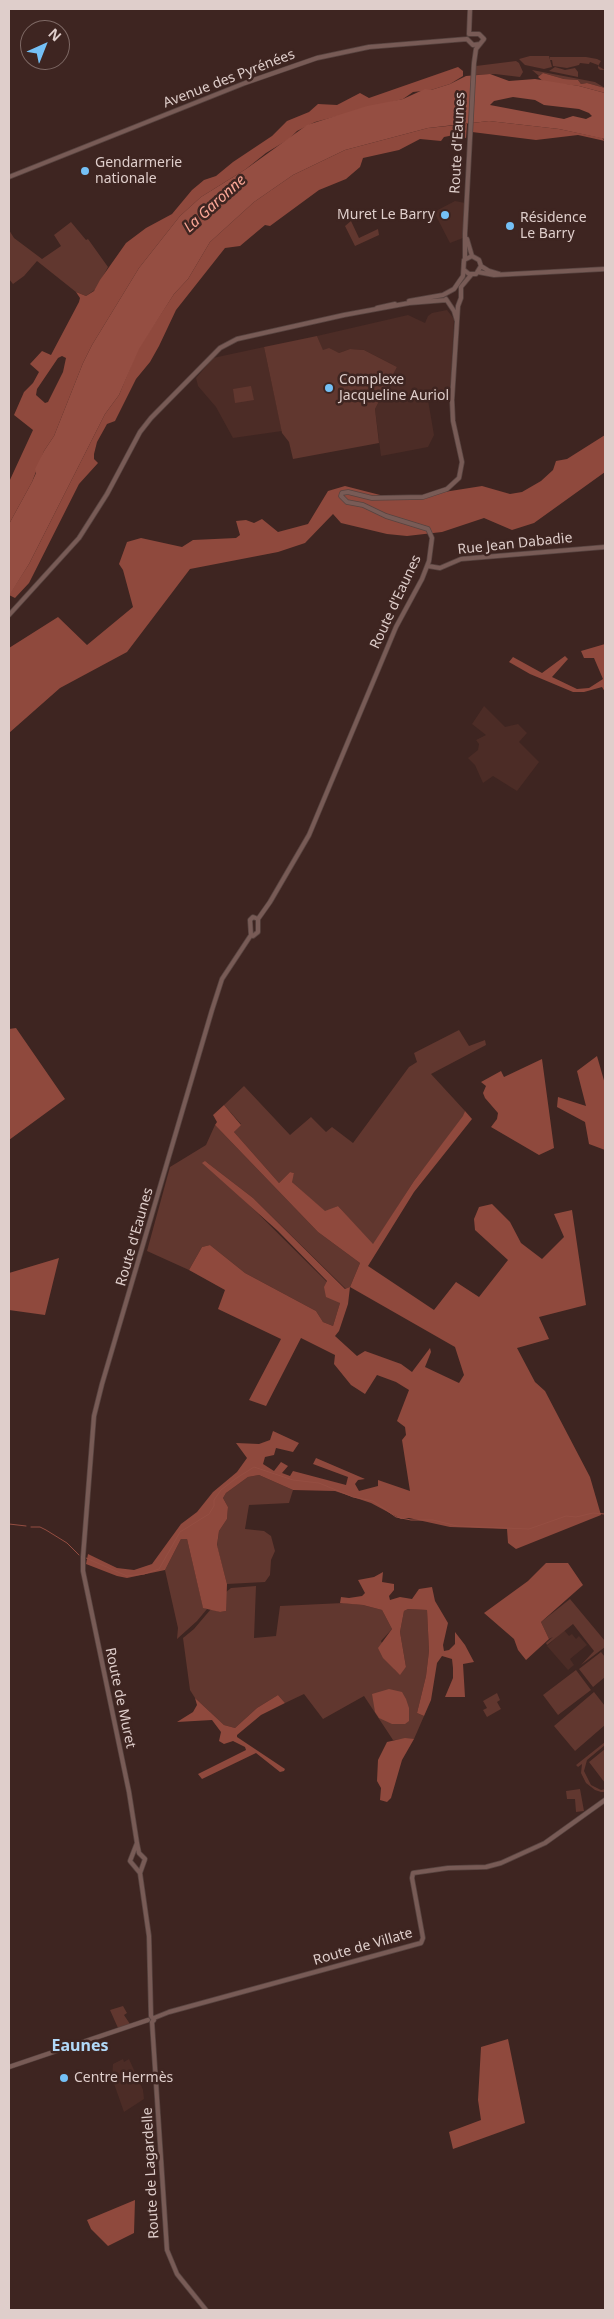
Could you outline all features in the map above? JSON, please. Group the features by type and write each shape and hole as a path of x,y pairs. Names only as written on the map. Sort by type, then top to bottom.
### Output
{"main road":[{"path":"470,9 469,28 471,34"},
{"path":"467,39 471,34"},
{"path":"471,34 483,35 484,41 480,44 471,44"},
{"name":"Route d'Eaunes","path":"467,39 475,54"},
{"name":"Avenue des Pyrénées","path":"9,177 254,80 317,58 369,47 467,39"},
{"name":"Route d'Eaunes","path":"466,258 465,233 474,63 475,54 480,44"},
{"name":"Route d'Eaunes","path":"465,233 472,256"},
{"path":"368,311 453,290 458,285 464,270 462,264 466,258 472,256 478,258 481,266 489,272 501,274"},
{"path":"478,272 481,266"},
{"path":"464,270 471,274"},
{"path":"9,615 79,538 107,494 140,432 151,418 224,345 237,339 409,303 447,302 455,305 460,302 461,287 471,274 478,272 488,275 605,270"},
{"path":"453,290 460,294"},
{"path":"447,293 447,302 457,320"},
{"name":"Route d'Eaunes","path":"251,934 253,936 258,932 258,918 270,902 310,835 396,627 428,566 432,538 428,529 386,516 363,505 347,502 341,496 342,493 348,492 372,498 424,497 447,489 459,478 462,462 453,421 452,400 457,320 460,302"},
{"name":"Rue Jean Dabadie","path":"428,566 440,568 461,559 605,547"},
{"name":"Route d'Eaunes","path":"83,1557 94,1416 102,1384 222,979 251,934 250,920 253,917 258,918"},
{"name":"Route de Muret","path":"83,1557 83,1571 129,1792 139,1853"},
{"name":"Route de Villate","path":"151,2019 421,1943 423,1938 412,1878 413,1873 448,1868 486,1867 501,1863 545,1843 605,1800"},
{"path":"137,1844 130,1861 140,1873"},
{"path":"9,2067 151,2019 148,1936 140,1873 145,1859 139,1853 134,1854"},
{"path":"134,1867 141,1867"},
{"name":"Route de Lagardelle","path":"151,2019 167,2250 177,2274 206,2310"}],"shaded area":[{"path":"530,56 549,56 552,67 544,69 525,65 519,59"},
{"path":"550,57 586,57 601,61 598,66 590,62 589,64 580,63 579,65 567,68 553,66"},
{"path":"516,61 523,72 520,77 495,74 475,75 476,66"},
{"path":"458,67 463,71 463,76 450,84 431,90 413,92 403,99 315,122 297,131 289,139 266,153 246,169 201,197 180,216 139,268 92,345 54,436 44,451 32,482 9,524 9,482 33,430 14,415 24,392 33,383 39,372 30,364 42,351 51,355 79,302 80,298 76,292 86,296 94,291 126,243 146,228 172,214 192,190 204,180 216,176 233,162 272,136 287,121 309,112 318,104 337,105 360,93 369,98","holes":["62,356 66,358 63,372 48,402 45,403 36,395 37,389 58,358"]},
{"path":"555,67 565,70 575,68 578,72 578,77 549,71"},
{"path":"532,70 595,82 605,88 587,83 581,84 578,80 564,79 543,73 539,76"},
{"path":"543,73 564,79 578,80 581,84 587,83 605,88 605,93 579,86 544,82 538,77"},
{"path":"489,121 559,129 602,138 605,141 578,135 536,140 472,132 472,123"},
{"path":"467,124 466,138 454,135 444,137 441,141 420,139 399,150 363,158 360,167 346,179 319,190 270,226 265,225 240,246 225,248 176,310 159,346 150,362 136,379 115,421 107,424 97,442 94,454 94,459 98,463 79,484 29,583 15,598 9,595 29,564 105,414 119,395 138,349 174,294 188,279 210,242 254,202 293,175 345,150 428,128"},
{"path":"455,201 465,203 463,238 450,243 434,212"},
{"path":"351,221 359,238 378,229 379,235 355,246 345,226"},
{"path":"71,222 86,240 88,239 108,267 96,289 86,296 76,292 37,261 24,276 13,284 9,279 9,230 14,238 42,259 61,246 54,235"},
{"path":"447,310 454,319 450,395 428,400 434,435 428,447 381,456 375,409 397,367 364,350 350,349 339,353 323,351 317,336 408,315 425,323 428,316 432,313"},
{"name":"Complexe Jacqueline Auriol","path":"317,336 323,350 329,348 339,353 350,349 364,350 397,367 375,409 379,443 293,459 289,442 282,433 264,347"},
{"path":"264,347 282,431 233,438 216,407 198,386 196,378 213,358"},
{"path":"251,386 254,400 235,403 233,389"},
{"path":"605,435 605,472 534,523 512,530 484,518 442,532 407,536 387,534 341,523 333,514 305,543 278,552 190,569 127,652 60,688 9,733 9,648 58,617 87,645 133,607 123,570 119,564 127,542 141,538 182,547 193,540 236,538 240,535 236,521 246,520 254,523 262,519 278,532 308,524 328,491 345,486 384,496 425,495 482,486 510,494 522,492 541,481 553,470 556,461 567,459"},
{"path":"605,644 605,692 602,687 584,692 573,692 530,674 509,662 513,657 542,673 565,656 568,659 552,677 577,689 589,688 603,679 594,658 584,658 581,651"},
{"path":"484,706 505,727 518,724 527,733 519,742 539,762 517,791 493,776 483,783 475,765 468,758 478,750 479,744 476,740 486,735 472,724"},
{"path":"16,1028 65,1099 9,1140 9,1029"},
{"path":"459,1030 469,1046 485,1040 486,1045 431,1074 465,1111 464,1116 414,1181 373,1245 338,1206 325,1212 291,1181 294,1173 290,1172 279,1183 234,1132 241,1124 224,1105 244,1086 290,1135 311,1117 326,1132 332,1127 353,1143 409,1067 417,1062 414,1053"},
{"path":"597,1056 605,1084 605,1150 589,1144 585,1122 557,1107 558,1097 586,1106 577,1071"},
{"path":"542,1059 554,1148 539,1155 491,1127 497,1119 498,1113 485,1098 483,1093 486,1086 481,1082 501,1071 504,1077"},
{"path":"224,1105 241,1125 234,1132 279,1183 290,1172 294,1173 292,1182 325,1211 338,1206 373,1244 414,1181 465,1111 472,1119 414,1192 368,1266 434,1310 456,1282 479,1297 508,1260 475,1230 474,1219 479,1207 492,1204 510,1222 521,1243 542,1259 564,1237 554,1214 572,1210 586,1305 539,1317 549,1339 517,1348 535,1382 545,1391 590,1477 601,1515 516,1549 508,1543 507,1529 450,1527 409,1518 401,1519 371,1503 335,1491 293,1490 259,1475 248,1477 226,1493 223,1498 228,1507 227,1519 219,1531 217,1545 227,1584 226,1611 220,1612 203,1608 187,1539 181,1539 165,1570 127,1578 86,1564 88,1554 117,1568 134,1570 152,1564 181,1524 197,1512 213,1492 237,1472 247,1458 236,1443 259,1444 270,1440 273,1431 299,1443 293,1452 276,1448 274,1455 265,1457 263,1464 274,1471 281,1462 288,1466 282,1473 290,1476 293,1471 346,1485 348,1477 313,1464 316,1458 365,1479 358,1480 355,1484 359,1491 378,1486 378,1480 410,1491 402,1440 406,1435 405,1427 397,1421 409,1390 396,1382 377,1375 365,1394 351,1385 334,1364 335,1355 301,1338 266,1406 249,1400 281,1339 218,1309 225,1290 189,1270 202,1247 210,1245 245,1273 316,1311 323,1322 333,1326 340,1303 326,1297 324,1287 327,1281 278,1231 202,1163 205,1161 253,1198 345,1289 350,1287 360,1263 318,1232 215,1125 217,1122 213,1115","holes":["350,1287 455,1347 464,1375 459,1383 425,1367 431,1352 430,1348 412,1372 401,1364 365,1351 357,1356 335,1336 339,1331 348,1304"]},
{"path":"215,1125 318,1232 360,1263 350,1287 346,1289 253,1198 205,1161 327,1282 340,1303 333,1326 323,1322 316,1311 245,1273 210,1245 202,1247 189,1270 147,1251 170,1167 206,1145"},
{"path":"59,1258 45,1315 9,1310 9,1273"},
{"path":"259,1475 293,1490 289,1503 249,1505 245,1529 264,1531 271,1536 275,1551 271,1560 270,1575 265,1582 227,1584 217,1546 219,1531 227,1519 228,1507 223,1498 226,1493 248,1477"},
{"path":"181,1539 187,1539 203,1607 207,1609 177,1639 178,1628 165,1570"},
{"path":"546,1563 568,1563 583,1585 541,1622 549,1639 526,1660 518,1650 514,1639 484,1613 528,1581"},
{"path":"383,1572 382,1582 394,1584 394,1590 389,1596 390,1600 400,1597 412,1599 419,1589 432,1587 435,1601 448,1623 443,1645 444,1651 449,1650 455,1644 455,1632 474,1662 463,1664 465,1697 445,1697 453,1678 453,1668 452,1659 442,1656 437,1663 431,1700 424,1716 417,1713 426,1676 429,1651 427,1610 408,1609 404,1611 400,1632 406,1667 400,1675 383,1658 378,1648 392,1629 382,1610 363,1605 340,1603 341,1597 362,1596 365,1593 358,1580 374,1577"},
{"path":"256,1586 254,1638 276,1636 280,1606 343,1603 363,1605 382,1610 392,1629 381,1641 395,1670 400,1674 406,1667 400,1632 404,1611 408,1609 427,1610 429,1651 426,1676 417,1713 424,1716 414,1739 393,1740 364,1696 323,1719 304,1694 285,1703 278,1695 257,1708 235,1728 224,1725 195,1698 190,1690 183,1638 194,1629 211,1609 220,1612 226,1611 226,1592 231,1588"},
{"path":"570,1599 605,1641 605,1647 581,1665 594,1651 573,1624 547,1645 546,1643 553,1637 549,1639 541,1622"},
{"path":"564,1630 569,1636 572,1634 576,1639 579,1636 587,1645 570,1659 574,1665 568,1670 547,1646"},
{"path":"601,1652 605,1657 605,1677 593,1687 579,1669"},
{"path":"576,1670 591,1690 558,1715 543,1695"},
{"path":"389,1689 402,1692 406,1699 409,1708 409,1721 405,1724 392,1724 379,1718 375,1712 372,1694"},
{"path":"594,1692 605,1706 605,1725 575,1751 554,1726"},
{"path":"497,1693 500,1700 497,1702 501,1709 487,1717 483,1710 487,1708 483,1701"},
{"path":"278,1695 285,1703 261,1715 237,1737 285,1769 284,1771 280,1772 256,1753 202,1779 198,1774 246,1750 245,1747 233,1741 224,1744 219,1741 221,1732 212,1720 177,1722 193,1712 197,1705 195,1698 224,1725 235,1728 257,1708"},
{"path":"405,1738 414,1739 402,1760 391,1798 387,1802 380,1800 381,1788 377,1781 378,1760 387,1742"},
{"path":"605,1742 605,1745 587,1760 584,1771 591,1785 601,1790 605,1789 605,1792 601,1792 586,1783 581,1773 582,1764 578,1767 576,1765"},
{"path":"605,1749 605,1783 589,1762"},
{"path":"580,1789 584,1811 576,1812 575,1799 567,1799 566,1791"},
{"path":"123,2006 127,2013 124,2015 130,2024 118,2028 110,2010"},
{"path":"508,2039 525,2123 453,2149 449,2132 481,2120 478,2100 481,2047"},
{"path":"123,2059 124,2062 129,2059 143,2090 144,2099 124,2112 112,2078 113,2064"},
{"path":"135,2200 134,2233 108,2246 91,2229 87,2220"}],"water":[{"name":"La Garonne","path":"490,74 509,81 535,79 579,86 605,93 605,139 559,129 489,121 428,128 345,150 293,175 254,202 210,242 188,279 174,294 139,349 119,395 105,414 29,564 9,596 9,524 32,482 36,473 35,469 44,451 54,436 92,345 139,268 180,216 201,197 246,169 307,125 367,106 403,99 425,89 431,90 450,84 466,76","holes":["513,97 535,100 544,105 579,109 592,116 586,119 573,116 564,119 490,105 494,101"]}],"waterway":[{"path":"86,1558 127,1576 144,1574 159,1569 180,1532 209,1514 214,1506 214,1500 221,1490 254,1467 293,1480 319,1483 353,1497 373,1501 396,1517 411,1520 433,1520 457,1526 529,1529 566,1516 576,1517 593,1513 605,1514"},
{"path":"9,1524 26,1526"},
{"path":"31,1527 40,1527 46,1530 67,1543 79,1555"}],"place":[{"name":"Gendarmerie nationale","path":"85,171"},
{"name":"Muret Le Barry","path":"445,215"},
{"name":"Résidence Le Barry","path":"510,226"},
{"name":"Complexe Jacqueline Auriol","path":"329,388"},
{"name":"Centre Hermès","path":"64,2078"}],"district":[{"name":"Eaunes","path":"80,2046"}]}
